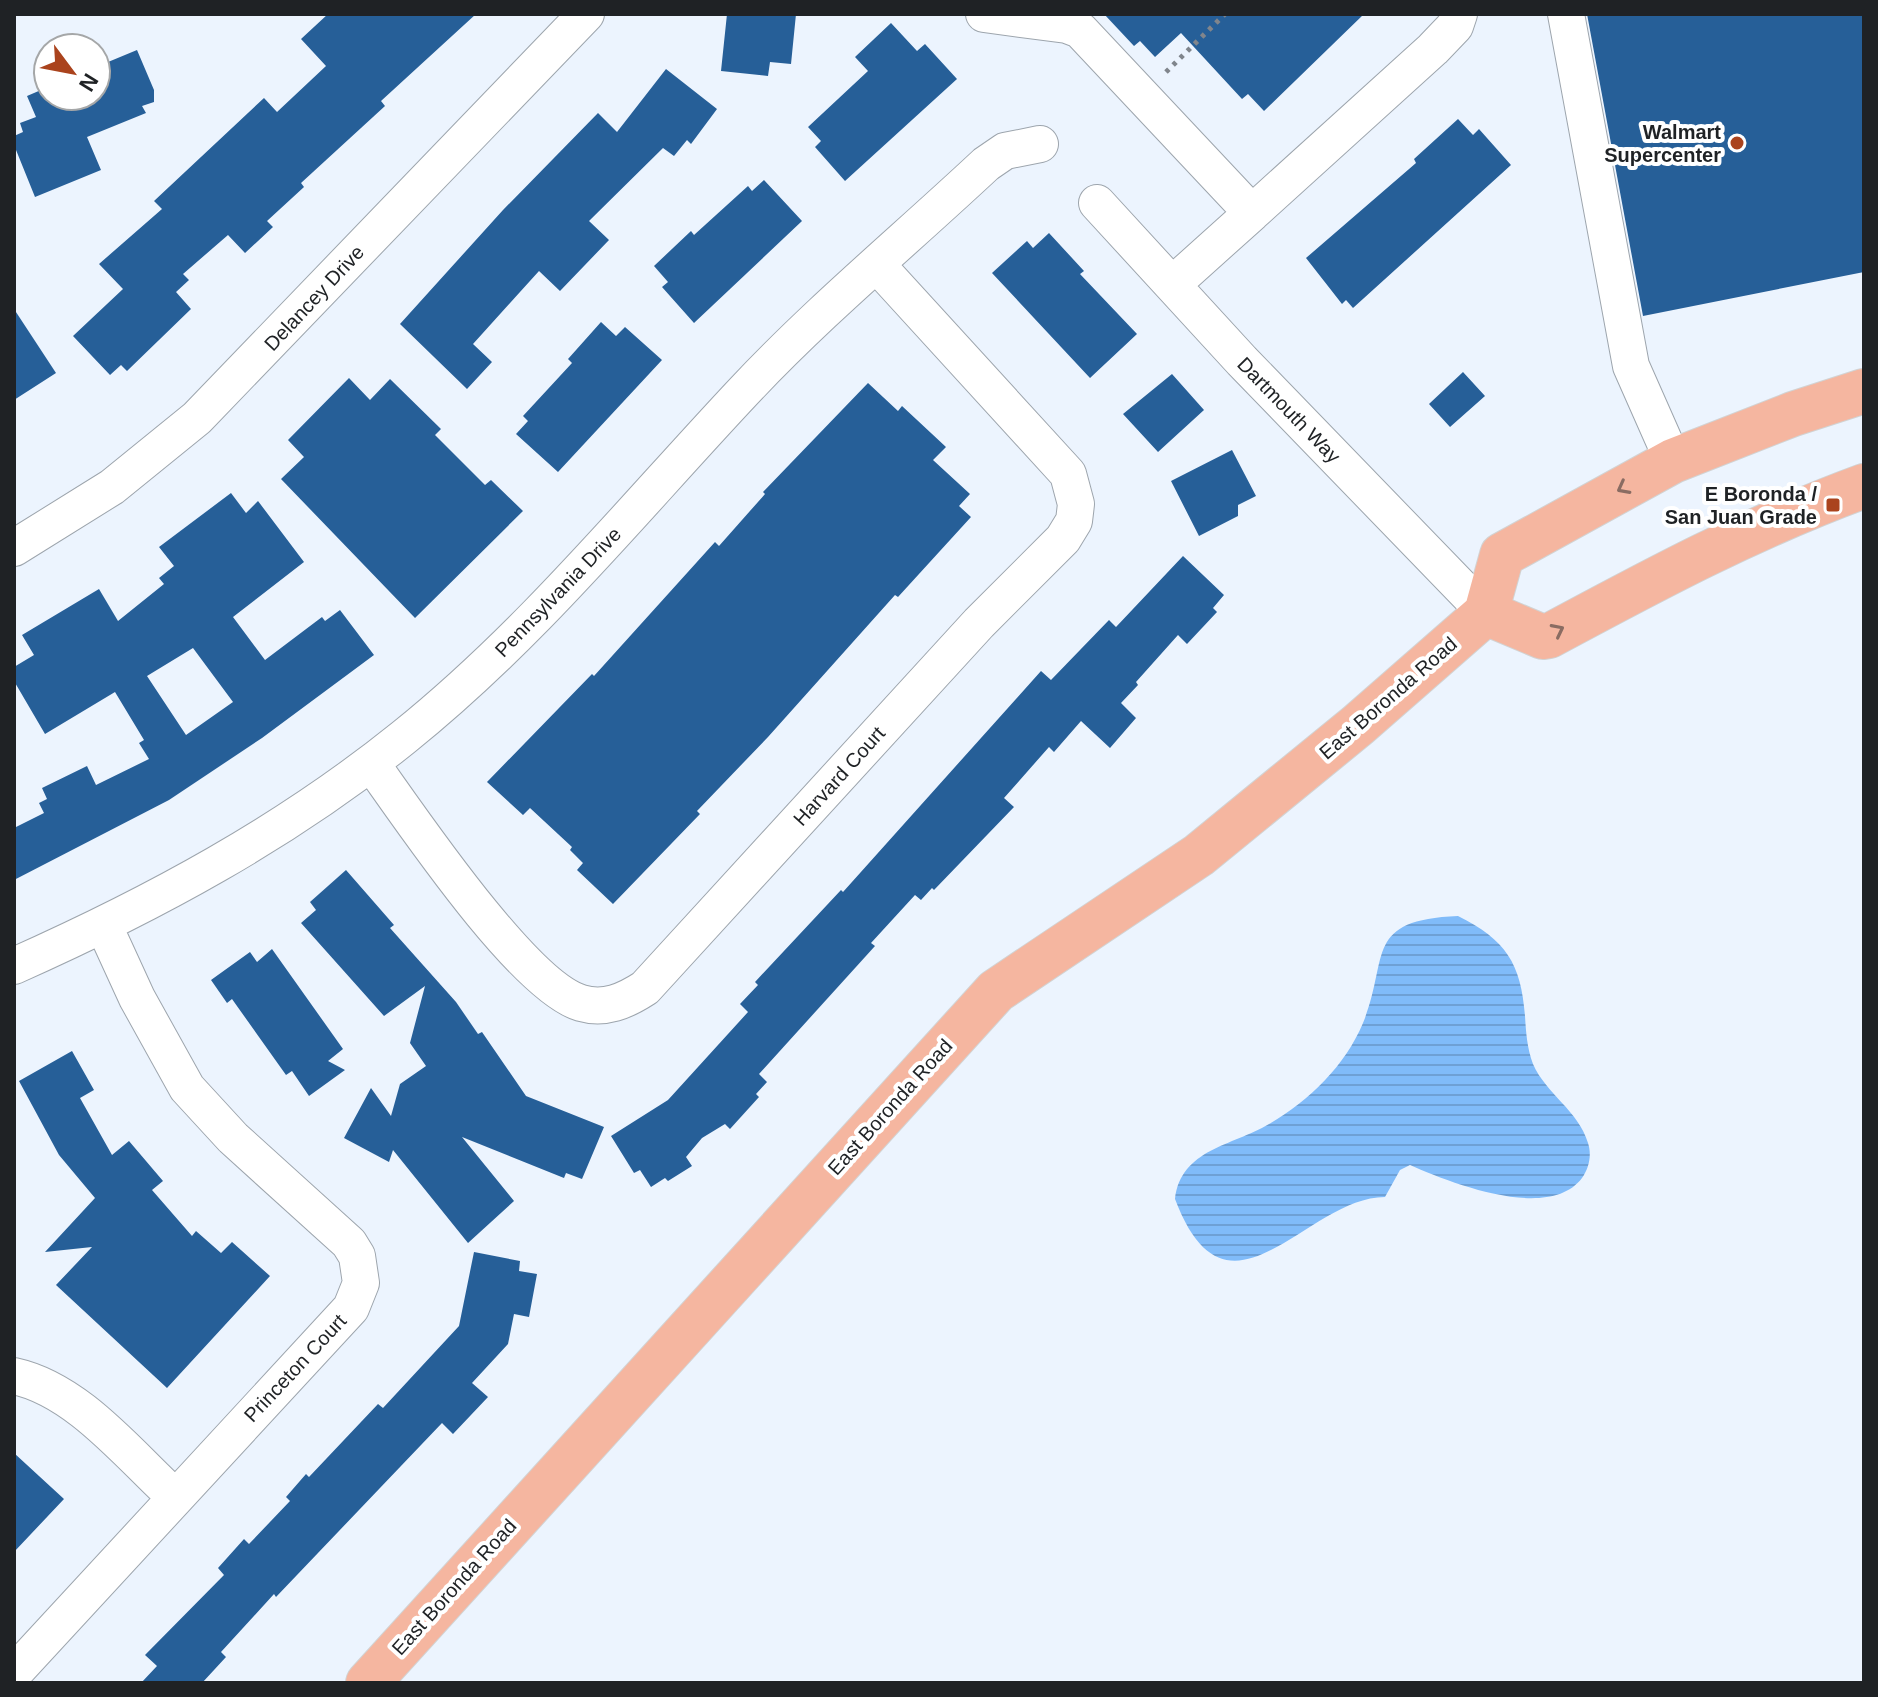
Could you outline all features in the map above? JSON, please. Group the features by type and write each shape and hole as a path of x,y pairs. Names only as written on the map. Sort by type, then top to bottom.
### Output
{"main road":[{"path":"1864,391 1793,414 1673,461 1502,555 1486,613 1543,637 1549,636 1665,571 1814,504 1864,486"},
{"name":"East Boronda Road","path":"368,1683 996,991 1199,855 1358,725 1486,613"}],"street":[{"name":"Delancey Drive","path":"14,548 112,487 197,418 586,14"},
{"path":"984,14 1067,25 1080,30 1252,213"},
{"path":"1174,283 1433,49 1455,26 1459,14"},
{"path":"1566,14 1631,366 1673,461"},
{"name":"Pennsylvania Drive","path":"14,966 104,926 249,847 371,763 448,701 518,636 747,388 986,164 1005,151 1040,144"},
{"name":"Dartmouth Way","path":"1097,203 1174,283 1242,361 1486,613"},
{"name":"Harvard Court","path":"371,763 486,917 552,985 572,999 596,1006 630,998 645,988 979,623 1063,539 1074,521 1075,494 1068,474 878,266"},
{"name":"Princeton Court","path":"14,1673 351,1308 361,1283 361,1267 349,1243 233,1138 187,1088 137,998 104,926"},
{"path":"14,1376 50,1388 74,1405 175,1497"}],"path":[{"path":"1142,94 1225,14"}],"water":[{"path":"1458,916 1488,934 1515,967 1533,1064 1577,1121 1588,1143 1589,1161 1582,1178 1567,1191 1547,1197 1524,1198 1474,1189 1410,1165 1400,1170 1385,1197 1355,1203 1270,1250 1244,1260 1219,1258 1196,1239 1175,1199 1179,1182 1187,1169 1210,1151 1284,1115 1312,1093 1336,1068 1363,1023 1385,947 1393,934 1406,925 1427,919"}],"building":[{"path":"328,14 476,14 381,101 385,106 301,183 304,187 267,221 273,227 245,253 228,235 183,274 189,280 176,292 191,309 127,371 121,365 110,375 73,336 123,289 99,264 162,209 154,201 264,98 277,112 326,66 301,39"},
{"path":"727,14 796,14 791,64 770,62 768,76 721,71"},
{"path":"1104,14 1364,14 1264,111 1248,94 1242,99 1181,33 1155,57 1140,41 1134,46"},
{"name":"Walmart Supercenter","path":"1587,14 1864,14 1864,272 1643,316"},
{"path":"891,23 917,51 925,44 957,79 845,181 815,147 821,141 808,127 868,71 855,57"},
{"path":"137,50 154,90 154,102 142,106 146,113 87,137 101,170 35,197 14,145 14,136 23,132 20,123 36,117 34,112 112,112 112,60"},
{"path":"666,69 717,109 691,144 687,140 674,156 663,148 589,221 609,240 560,291 539,271 473,344 492,362 467,389 400,324 503,210 598,113 617,132"},
{"path":"1458,119 1473,135 1479,129 1511,165 1353,308 1346,300 1342,304 1306,258 1416,163 1414,159"},
{"path":"764,180 802,221 694,323 662,287 668,282 654,266 691,231 694,235 748,186 752,191"},
{"path":"1049,233 1084,271 1080,274 1137,334 1090,378 992,273 1027,241 1033,248"},
{"path":"14,309 56,373 14,400"},
{"path":"601,322 616,336 625,327 662,360 558,472 516,434 528,421 523,416 572,363 568,359"},
{"path":"1463,372 1485,396 1450,427 1429,404"},
{"path":"1172,374 1204,410 1158,452 1123,414"},
{"path":"349,378 370,400 390,379 441,429 435,435 485,485 491,480 523,511 415,618 281,479 304,457 288,440"},
{"path":"868,383 898,411 902,406 946,447 933,460 970,494 959,506 971,517 898,597 895,595 697,811 700,814 613,904 577,870 583,863 570,850 572,847 530,808 523,815 487,782 592,674 594,676 715,542 719,546 765,494 763,492"},
{"path":"1232,450 1256,496 1238,505 1238,516 1199,536 1171,481"},
{"path":"231,493 246,513 258,501 304,562 233,617 265,660 322,617 325,621 340,610 374,655 262,738 169,800 14,880 14,828 44,813 39,803 47,799 42,788 87,766 96,785 149,759 139,743 144,740 115,692 45,734 14,681 14,667 34,655 22,635 99,589 118,621 164,584 159,578 174,566 159,547","holes":["193,648 233,702 186,735 147,676"]},
{"path":"1183,556 1224,595 1213,608 1217,612 1187,644 1178,635 1136,682 1138,685 1121,703 1136,718 1110,748 1081,721 1054,752 1049,747 1004,798 1014,807 934,890 932,888 921,900 915,895 871,943 875,946 759,1074 767,1082 756,1094 759,1097 730,1129 725,1124 702,1138 686,1157 692,1166 668,1181 665,1178 651,1187 640,1170 634,1173 611,1136 668,1100 748,1012 740,1004 758,985 755,982 841,890 843,892 1041,671 1051,680 1109,620 1116,627"},
{"path":"346,870 394,925 390,928 456,1002 478,1034 482,1032 526,1096 604,1127 582,1179 566,1173 564,1178 462,1137 514,1201 468,1243 393,1150 389,1162 344,1138 371,1088 391,1116 400,1084 426,1066 410,1043 425,986 384,1016 301,923 316,910 310,902"},
{"path":"272,949 343,1049 328,1061 345,1070 309,1096 292,1071 286,1075 232,999 227,1003 211,980 250,952 257,962"},
{"path":"72,1051 94,1090 80,1098 112,1155 129,1141 163,1181 152,1190 192,1236 196,1231 221,1253 232,1242 270,1276 167,1388 56,1285 92,1247 45,1252 95,1198 59,1155 19,1081"},
{"path":"474,1252 520,1261 519,1271 537,1274 529,1317 514,1314 508,1344 472,1383 488,1397 453,1434 442,1423 276,1597 274,1594 221,1652 226,1657 202,1683 141,1683 157,1666 145,1655 224,1575 218,1568 244,1539 249,1544 290,1501 286,1497 306,1474 309,1477 378,1404 383,1408 459,1326"},
{"path":"14,1453 64,1499 14,1552"}],"place":[{"name":"Walmart Supercenter","path":"1737,143"},
{"name":"E Boronda / San Juan Grade","path":"1833,505"}]}
